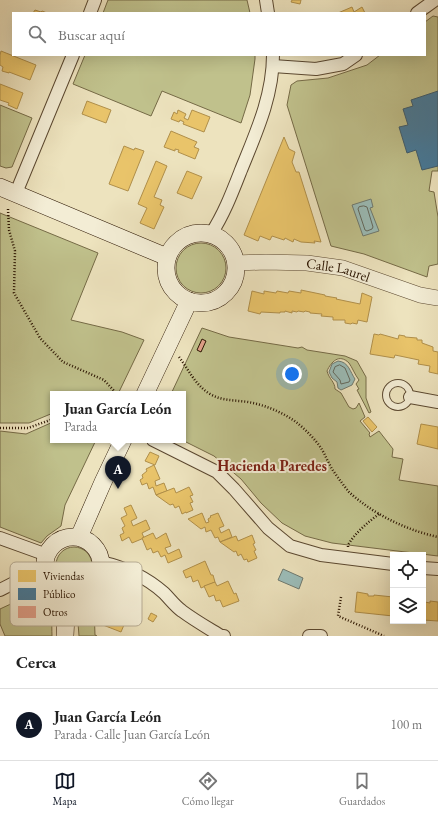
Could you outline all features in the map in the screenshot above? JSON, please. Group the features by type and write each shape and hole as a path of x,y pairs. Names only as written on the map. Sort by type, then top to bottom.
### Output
{"main road":[{"path":"0,187 167,257"},
{"path":"200,233 210,234 220,238 232,253 235,263 235,274 230,286 223,295 212,301 200,303 189,301 179,296 172,288 167,278 167,257 172,247 189,235 200,233"},
{"path":"146,391 189,301"},
{"path":"79,537 122,443"},
{"path":"46,561 54,543 70,537 79,537 87,540 94,546 99,554 101,562"},
{"path":"65,626 65,636"}],"street":[{"path":"90,12 95,0"},
{"path":"266,0 268,12"},
{"path":"418,12 435,0"},
{"path":"16,193 73,56"},
{"path":"210,234 222,218 261,122 269,91 273,61 316,69 343,64 355,56"},
{"name":"Calle Laurel","path":"235,263 307,263 343,268 420,295 438,298"},
{"path":"410,397 438,402"},
{"path":"160,443 217,472 268,528 290,546 321,555 351,560 390,564"},
{"path":"0,538 46,561"},
{"path":"426,568 438,569"},
{"path":"142,577 164,592 181,610 221,636"},
{"path":"0,590 10,584"},
{"path":"308,636 321,636"}],"lane":[{"path":"401,383 408,388 410,397 406,405 397,408 387,402 385,392 392,384 401,383"}],"path":[{"path":"8,209 9,230 15,251 14,293 40,338 63,362 104,380 114,391"},
{"path":"168,344 185,365 192,378 201,387 211,394 225,400 249,402 275,410 296,422 321,448 333,471 349,491 380,514 416,530 438,537"},
{"path":"0,428 28,428 50,420"},
{"path":"351,560 348,545 351,540 367,523 380,514"},
{"path":"341,598 338,616 384,636"}],"green space":[{"path":"108,0 247,0 250,12 103,12"},
{"path":"433,16 438,17 438,171 432,171 429,191 434,192 438,217 438,264 429,266 427,277 364,254 331,246 287,105 291,85 297,81 328,78 367,65 379,56 426,56 426,21"},
{"path":"85,56 255,56 250,95 241,123 162,91 151,116 73,84"},
{"path":"0,105 32,118 12,167 6,168 0,166"},
{"path":"0,213 98,253 71,320 122,332 144,340 119,391 50,391 50,414 29,423 0,423"},
{"path":"201,243 210,245 221,254 226,268 224,277 215,288 201,293 192,291 181,282 176,268 178,259 187,248"},
{"path":"202,328 229,337 298,348 302,347 307,350 345,356 357,361 366,377 366,398 371,412 369,413 357,390 359,389 356,384 359,380 349,363 342,359 336,360 327,371 328,374 334,384 335,389 341,393 349,407 353,409 356,408 359,403 365,417 360,421 370,433 370,437 379,431 393,449 392,457 403,459 399,480 438,486 438,556 426,555 426,552 405,552 332,543 305,536 282,523 261,503 241,479 214,456 186,442 186,391 172,391"},
{"path":"50,423 50,443 95,443 65,505 61,526 47,536 41,543 0,527 0,431 26,434"},
{"path":"70,547 81,548 87,552 92,561 56,562 61,552"},
{"path":"10,604 10,626 52,626 52,636 5,636 0,624 0,609"},
{"path":"78,626 95,626 95,635 97,636 79,636"}],"water":[{"path":"371,199 373,207 370,208 379,231 363,236 352,205"},
{"path":"338,361 347,365 355,379 352,385 341,390 338,388 337,382 332,378 329,372 332,364"},
{"path":"283,569 303,578 299,589 278,580"}],"building: Viviendas":[{"path":"292,0 301,0 300,4 291,2"},
{"path":"352,7 354,12 340,12"},
{"path":"362,7 364,12 354,12"},
{"path":"1,51 36,65 30,80 2,71 3,67 0,65"},
{"path":"0,84 23,93 17,109 8,105 9,103 0,100"},
{"path":"87,101 111,110 106,123 82,114"},
{"path":"178,110 186,114 184,118 188,120 192,110 210,117 204,132 183,124 184,122 180,120 179,122 171,119 174,112 177,114"},
{"path":"171,131 197,142 194,147 199,149 195,159 178,152 179,150 175,149 175,151 164,147"},
{"path":"284,137 289,149 295,152 292,162 296,172 299,172 321,242 301,242 294,239 293,242 285,238 284,240 272,236 270,240 260,236 258,241 244,235"},
{"path":"124,146 134,150 135,148 144,151 128,191 109,184"},
{"path":"156,161 167,166 154,197 162,200 160,205 164,207 154,229 140,223 147,208 138,204"},
{"path":"187,171 202,177 192,199 177,193"},
{"path":"301,290 360,304 362,293 372,297 367,322 358,320 357,324 345,323 345,320 333,320 333,317 321,316 322,314 305,311 292,311 292,313 285,311 280,313 261,312 260,314 248,311 252,291 264,294 264,291 288,293 289,291 301,293"},
{"path":"374,334 380,334 398,339 399,335 422,340 422,343 433,347 433,351 438,352 438,374 429,372 430,366 418,364 419,360 395,355 394,358 370,354"},
{"path":"368,417 377,427 372,432 363,421"},
{"path":"421,424 438,427 438,449 417,444"},
{"path":"150,452 159,456 155,465 145,461"},
{"path":"154,465 160,479 155,481 156,486 164,483 167,491 156,495 153,487 149,489 147,483 142,485 140,480 143,478 142,475 147,471 146,469"},
{"path":"189,487 193,495 190,496 193,502 190,503 193,510 182,514 179,506 175,508 173,504 170,505 156,495 174,488 176,493"},
{"path":"131,505 137,518 131,521 133,526 146,520 150,529 142,533 144,538 132,543 129,537 122,541 120,535 124,533 122,528 125,526 121,518 127,515 124,508"},
{"path":"202,513 206,523 209,522 208,519 211,517 210,516 218,513 224,526 219,528 221,533 229,529 232,537 220,542 218,537 215,538 211,530 206,532 205,527 201,529 188,519"},
{"path":"153,533 156,539 166,533 171,546 165,548 168,554 179,549 182,557 168,563 165,555 161,557 158,551 153,553 151,548 147,550 142,538"},
{"path":"252,535 255,543 253,544 256,550 254,551 257,558 248,562 247,559 244,560 241,554 238,556 236,551 234,552 220,542 236,536 238,541"},
{"path":"205,561 211,575 213,575 215,582 201,588 198,580 193,582 191,576 186,578 183,571"},
{"path":"228,581 234,594 236,593 239,601 223,607 220,600 216,601 214,595 209,597 204,586 215,582 217,586"},
{"path":"357,592 368,594 368,596 390,597 390,616 355,612"},
{"path":"426,602 438,602 438,621 426,620"},
{"path":"151,613 157,616 153,622 148,619"},
{"path":"106,626 124,626 121,632"}],"building: Público":[{"path":"438,91 438,166 422,170 416,150 407,153 399,127 408,125 403,109 413,106 411,100"}],"building: Otros":[{"path":"202,339 206,341 201,352 197,350"}],"place":[{"name":"Juan García León","path":"118,489"}],"district":[{"name":"Hacienda Paredes","path":"272,465"}]}
